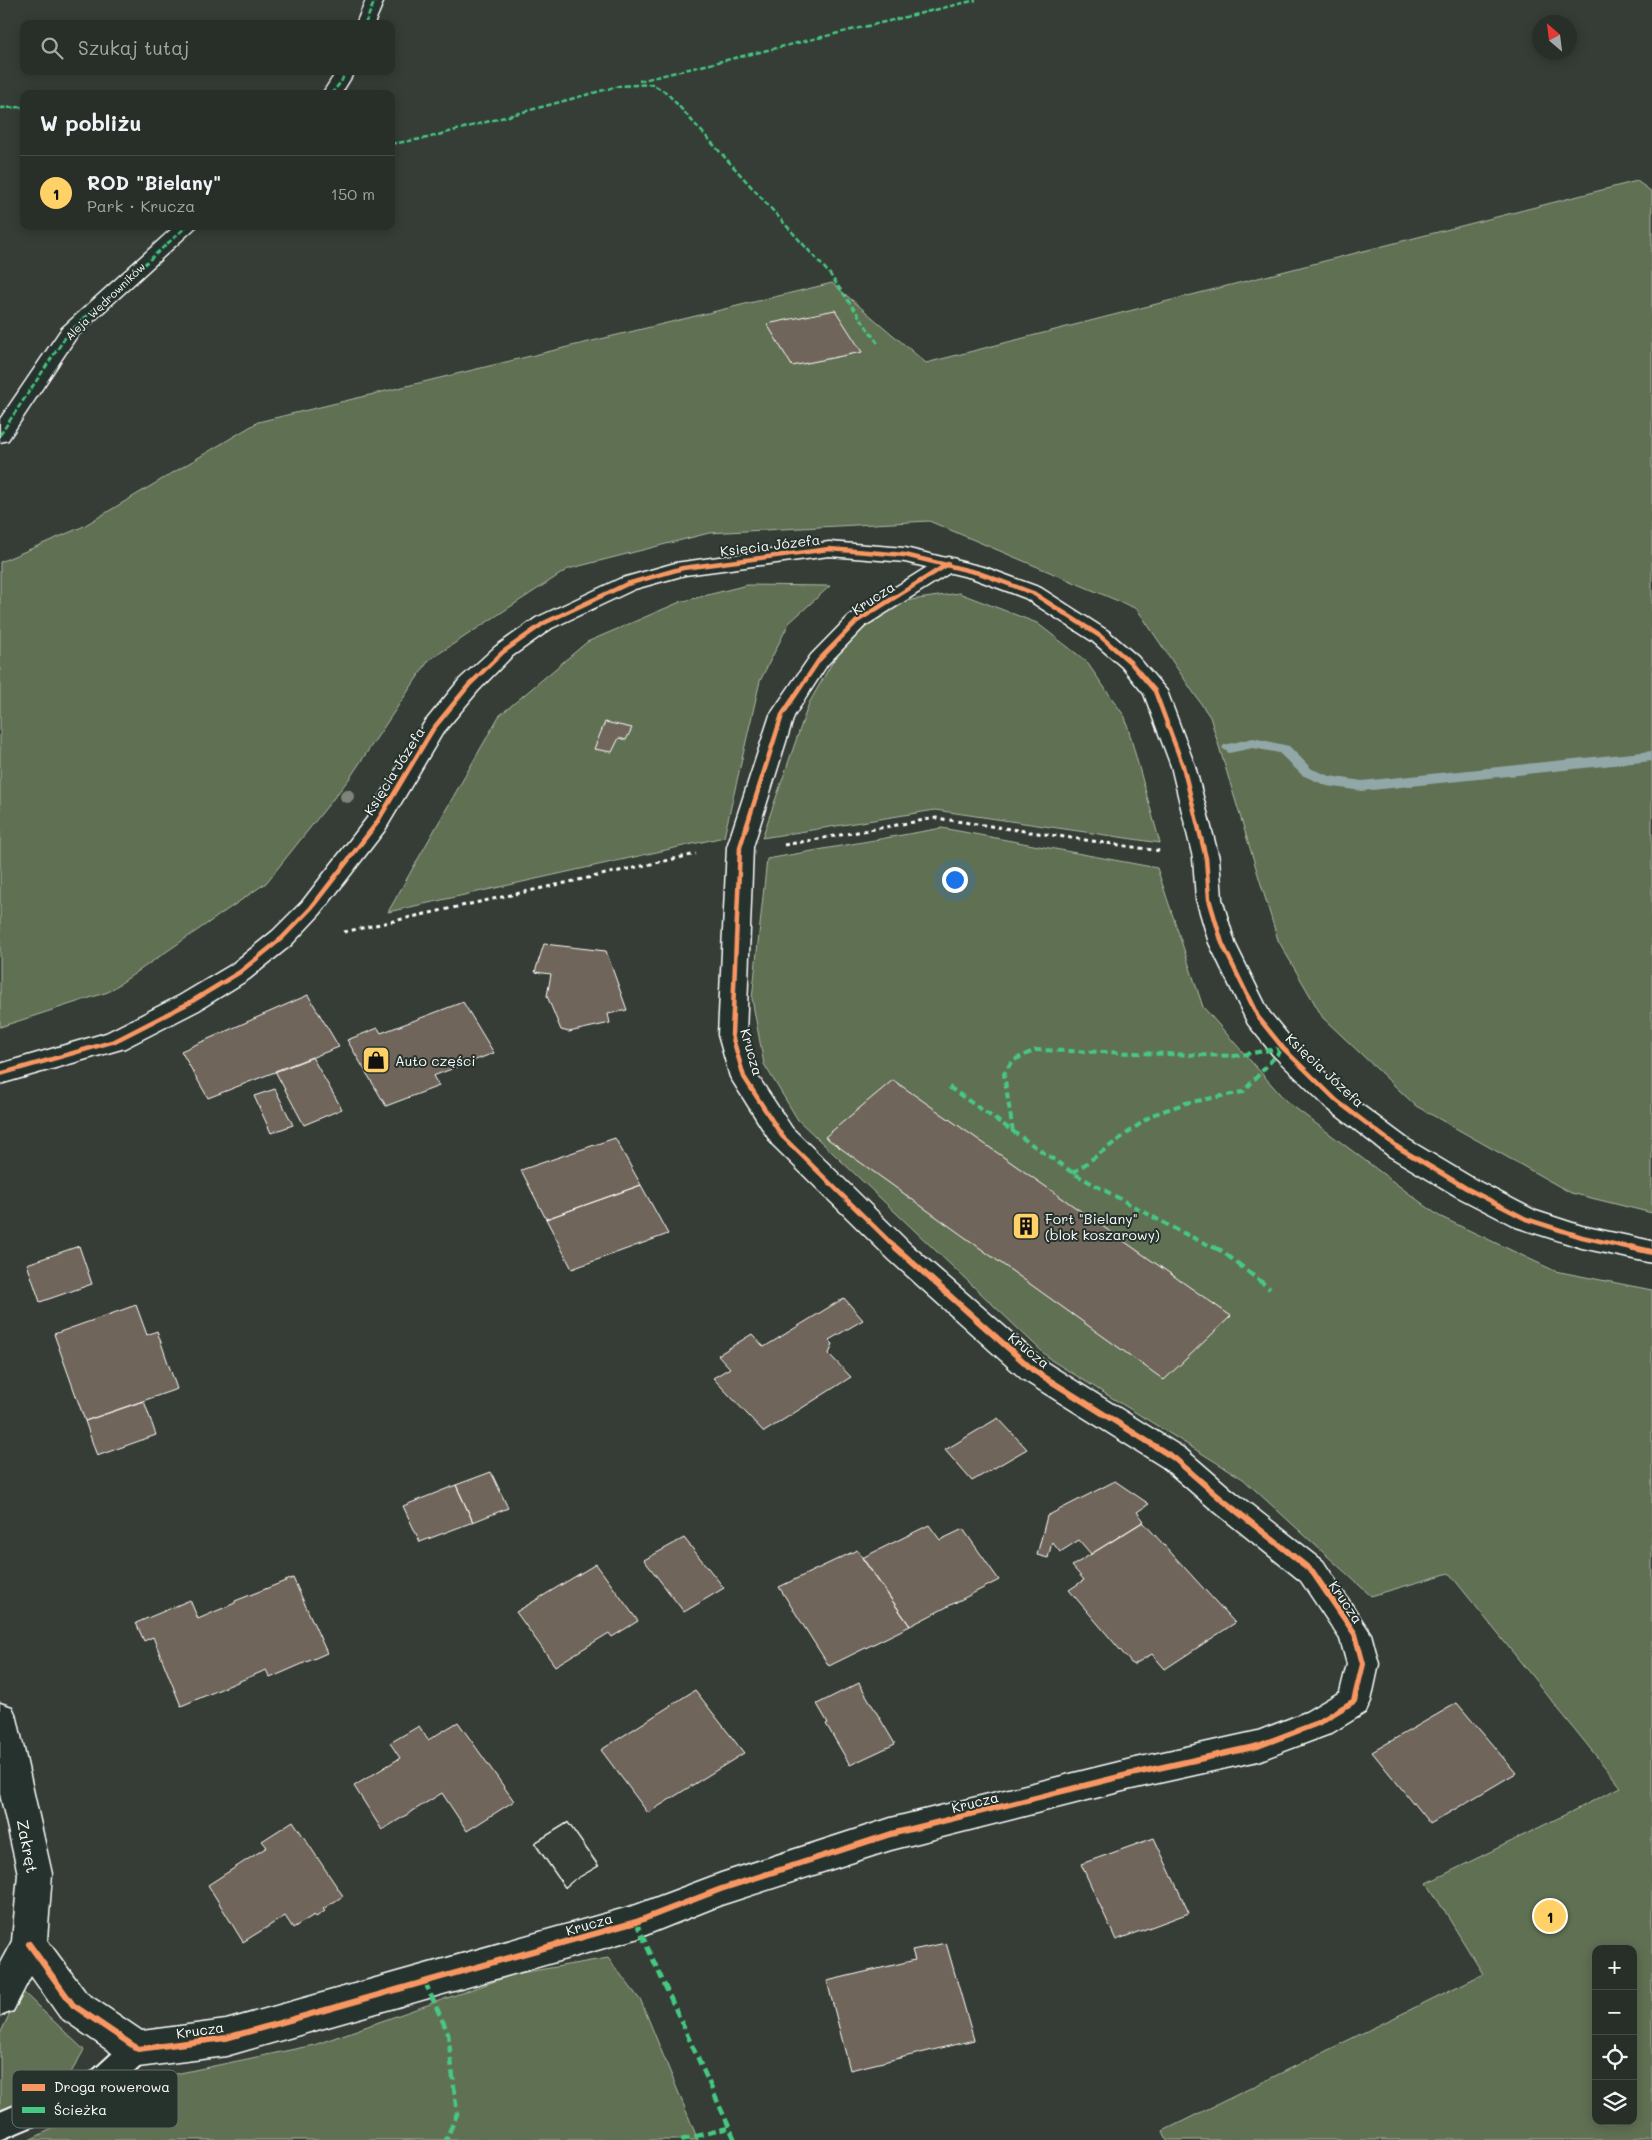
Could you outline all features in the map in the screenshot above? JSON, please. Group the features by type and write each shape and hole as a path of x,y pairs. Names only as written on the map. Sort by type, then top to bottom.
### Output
{"street":[{"path":"367,20 375,0"},
{"path":"334,90 344,75"},
{"name":"Aleja Wędrowników","path":"0,435 69,332 183,230"},
{"name":"Księcia Józefa","path":"0,1074 115,1041 188,1003 240,972 282,938 311,908 376,824 433,729 469,685 503,652 544,623 627,584 683,568 739,559 829,549 905,555 948,564 1034,593 1100,636 1130,662 1154,691 1184,766 1206,858 1209,899 1222,943 1258,1017 1289,1055 1337,1101 1399,1148 1466,1188 1526,1219 1582,1237 1652,1252"},
{"name":"Krucza","path":"138,2049 226,2038 636,1922 721,1889 892,1834 1127,1775 1258,1746 1318,1723 1354,1701 1363,1664 1355,1634 1312,1571 1220,1498 1174,1458 1033,1370 900,1252 782,1136 744,1077 732,1035 740,847 782,715 819,660 857,621 948,564"},
{"name":"Zakręt","path":"0,1718 35,1874 29,1944 0,1999"},
{"path":"29,1944 73,2005 138,2049"}],"lane":[{"path":"114,2070 138,2049"},
{"path":"0,2126 12,2121"}],"path":[{"path":"787,844 936,818 1135,846"},
{"path":"392,923 703,852"}],"green space":[{"path":"1637,181 1652,192 1652,1213 1571,1193 1416,1106 1323,1018 1278,940 1210,717 1137,609 929,521 709,533 568,569 429,660 349,779 266,883 108,992 0,1027 0,562 82,527 258,422 832,283 926,363"},
{"path":"747,585 830,586 789,623 760,681 724,837 388,912 499,716 587,642 680,602"},
{"path":"959,593 1037,623 1086,661 1125,717 1160,843 935,810 762,838 809,703 844,642 904,601"},
{"path":"942,828 1157,868 1203,1007 1286,1101 1439,1216 1555,1271 1652,1290 1652,2140 1167,2140 1163,2131 1483,1974 1427,1883 1621,1787 1449,1573 1371,1596 1243,1479 1051,1360 798,1120 764,1064 752,999 767,859"},
{"path":"608,1958 641,2001 698,2140 29,2140 54,2128 178,2128 178,2073 314,2045 515,1974"},
{"path":"21,1990 84,2050 73,2070 12,2070 12,2105 0,2110 0,2034"}],"building":[{"path":"835,310 862,352 792,366 767,324"},
{"path":"605,722 632,728 626,740 619,738 612,752 594,749"},
{"path":"544,944 606,951 627,1010 608,1014 610,1023 569,1032 561,1030 547,996 551,974 535,972"},
{"path":"308,995 339,1047 208,1098 181,1051"},
{"path":"463,1002 494,1053 433,1076 439,1086 386,1106 347,1040 378,1028 381,1033"},
{"path":"312,1057 342,1109 304,1125 275,1071"},
{"name":"Fort \"Bielany\" (blok koszarowy)","path":"893,1080 1231,1316 1164,1380 825,1137"},
{"path":"275,1089 293,1125 271,1133 254,1096"},
{"path":"615,1138 641,1185 546,1219 521,1170"},
{"path":"641,1185 668,1234 572,1269 546,1219"},
{"path":"79,1246 92,1284 40,1302 27,1264"},
{"path":"844,1298 863,1320 829,1340 833,1344 829,1354 851,1377 764,1432 713,1378 730,1368 718,1355 752,1334 764,1347"},
{"path":"136,1305 147,1335 157,1331 177,1389 85,1421 54,1334"},
{"path":"144,1401 156,1435 97,1456 85,1421"},
{"path":"998,1418 1027,1449 972,1481 945,1450"},
{"path":"491,1472 508,1508 473,1522 456,1485"},
{"path":"1115,1481 1149,1504 1137,1512 1144,1521 1091,1554 1079,1540 1060,1552 1052,1542 1048,1558 1037,1555 1047,1516"},
{"path":"456,1485 473,1522 420,1542 403,1506"},
{"path":"1143,1522 1235,1623 1165,1669 1152,1654 1133,1665 1069,1590 1084,1580 1072,1566"},
{"path":"929,1525 940,1540 963,1529 999,1580 910,1626 862,1558"},
{"path":"684,1538 724,1588 684,1612 644,1560"},
{"path":"857,1550 910,1626 829,1666 779,1587"},
{"path":"596,1564 638,1621 612,1637 609,1633 555,1666 516,1612"},
{"path":"293,1578 327,1653 270,1678 266,1670 181,1706 153,1637 144,1641 136,1623 190,1600 198,1619 235,1603 235,1601"},
{"path":"859,1683 895,1744 850,1765 826,1724 828,1723 817,1704"},
{"path":"695,1690 744,1753 648,1813 601,1750"},
{"path":"1457,1703 1516,1773 1430,1824 1372,1752"},
{"path":"458,1722 514,1801 467,1831 442,1793 382,1830 354,1786 400,1758 390,1743 419,1726 428,1740"},
{"path":"293,1821 343,1896 323,1909 325,1911 316,1917 314,1915 293,1928 285,1916 243,1942 208,1885 267,1847 262,1841"},
{"path":"568,1822 599,1866 576,1879 598,1866 568,1823 535,1843 565,1887 575,1879 565,1888 534,1843"},
{"path":"1154,1838 1189,1913 1116,1940 1081,1864"},
{"path":"946,1943 974,2040 850,2070 827,1981 915,1960 912,1950"}],"waterway":[{"path":"1229,748 1253,743 1284,749 1307,772 1327,781 1362,786 1652,756"}],"marked path":[{"path":"367,20 375,0"},
{"path":"639,81 976,0"},
{"path":"334,90 344,75"},
{"path":"395,143 427,138 619,86 652,84 667,93 829,273 879,345"},
{"path":"0,108 20,107"},
{"path":"0,435 69,332 183,230"},
{"path":"1013,1132 1004,1074 1012,1061 1035,1050 1234,1056 1283,1048"},
{"path":"1073,1173 1152,1115 1186,1103 1243,1092 1283,1048"},
{"path":"949,1087 1073,1173 1177,1230 1222,1251 1270,1289"},
{"path":"636,1922 735,2140"},
{"path":"425,1982 448,2033 457,2114 446,2140"},
{"path":"681,2140 728,2128"}],"cycle path":[{"path":"0,1074 115,1041 189,1003 240,972 282,938 311,908 376,824 433,729 469,685 503,652 544,623 627,584 683,568 829,549 905,555 979,573 1033,593 1100,636 1130,662 1155,691 1183,766 1206,858 1209,899 1222,943 1258,1017 1283,1048 1337,1101 1399,1148 1466,1188 1526,1219 1582,1237 1652,1252"},
{"path":"29,1944 73,2005 138,2049 226,2038 636,1922 721,1889 891,1834 1127,1775 1258,1746 1318,1723 1354,1701 1363,1664 1355,1634 1312,1571 1220,1498 1174,1458 1033,1370 900,1252 782,1136 744,1077 732,1035 740,847 782,715 819,660 857,621 948,564"}],"place":[{"name":"Auto części","path":"376,1060"},
{"name":"Fort \"Bielany\" (blok koszarowy)","path":"1026,1226"},
{"name":"ROD \"Bielany\"","path":"1550,1916"}]}
